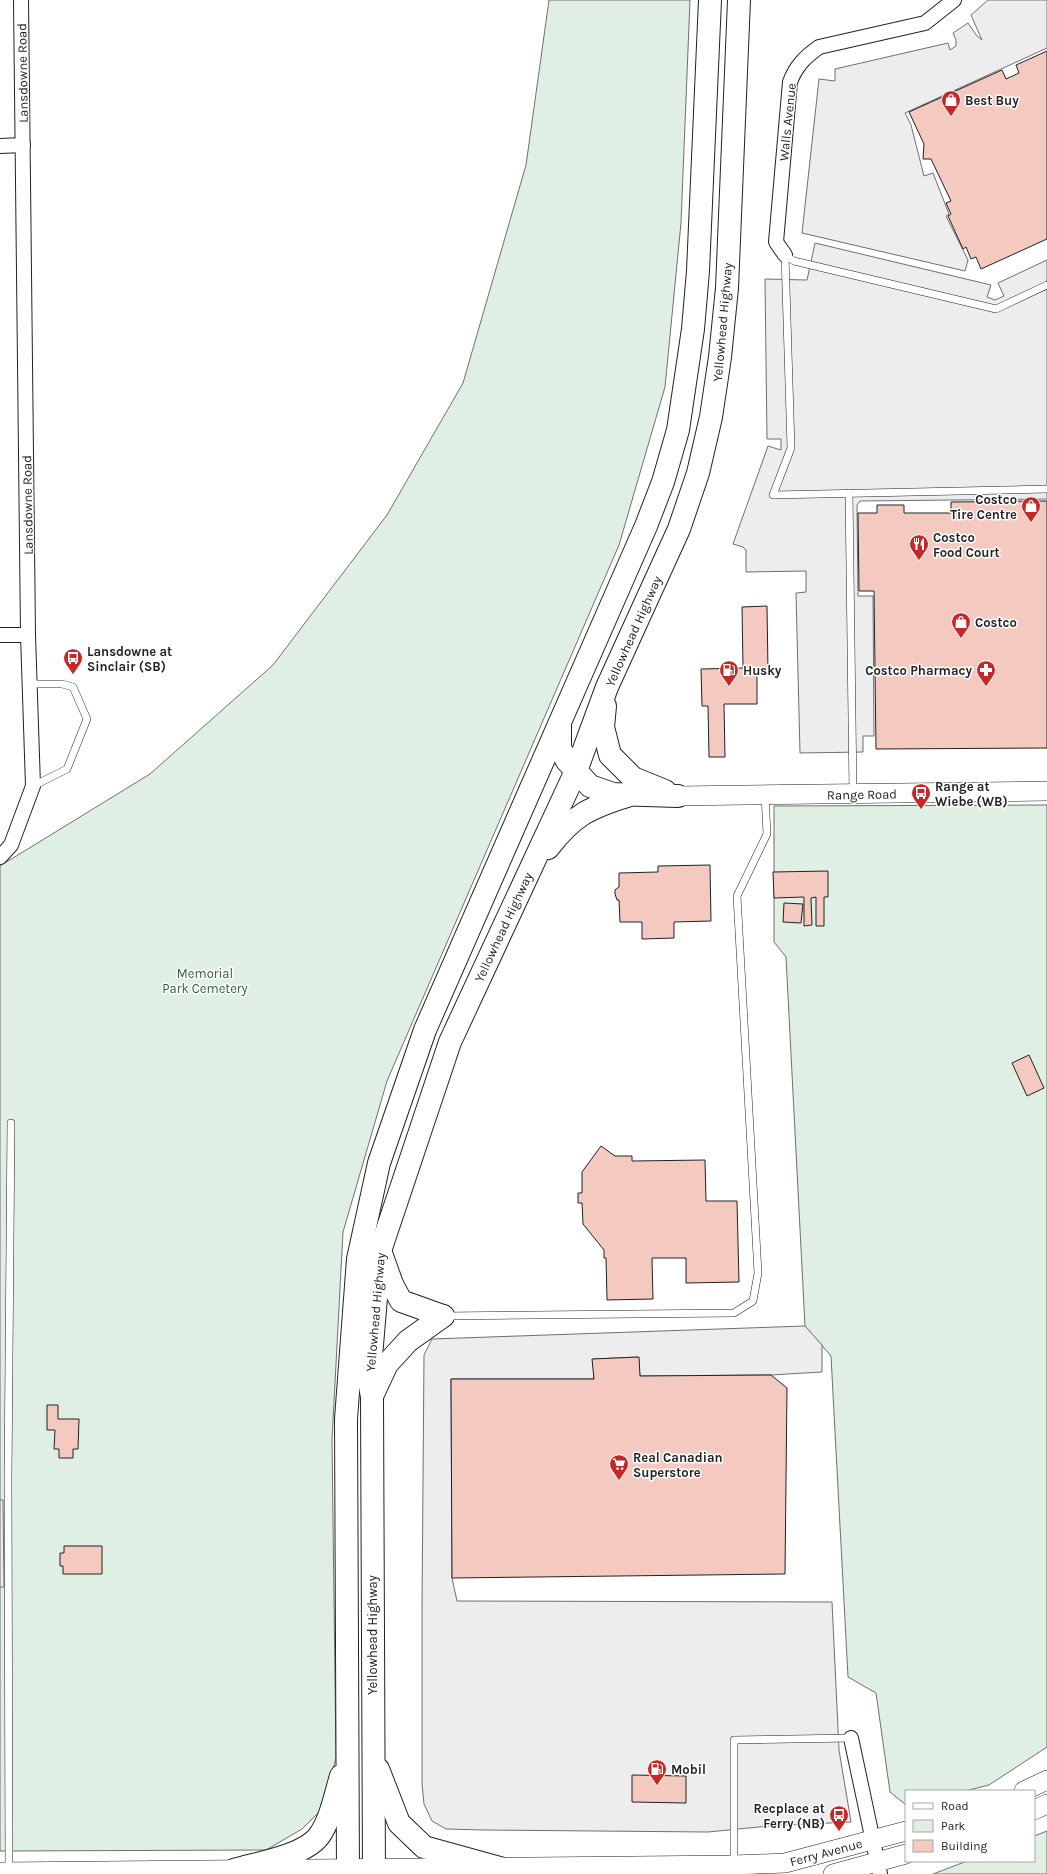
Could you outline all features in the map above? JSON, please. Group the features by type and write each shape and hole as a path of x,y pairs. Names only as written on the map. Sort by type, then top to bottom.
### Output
{"highway":[{"name":"Yellowhead Highway","path":"348,1872 346,1419 358,1259 379,1162 425,1030 646,526 663,482 678,430 693,329 698,271 709,4"},
{"name":"Yellowhead Highway","path":"374,1871 372,1397 368,1380 380,1251 450,1042 576,771 607,687 679,529 698,472 711,417 720,357 727,288 740,6"},
{"path":"607,687 603,727 610,755 633,778 678,796"},
{"path":"561,720 560,748 566,761 590,786 613,794 678,796"},
{"path":"529,872 558,835 579,815 606,802 630,795"},
{"path":"380,1251 392,1284 401,1301 443,1316"},
{"path":"372,1397 387,1364 408,1341 443,1316"},
{"path":"373,1754 399,1823 424,1847 500,1868"},
{"path":"234,1870 300,1851 318,1837 326,1822 348,1758"}],"main road":[{"name":"Range Road","path":"678,796 1047,791"},
{"path":"1026,1790 1047,1780"},
{"path":"1035,1810 1047,1804"},
{"name":"Ferry Avenue","path":"6,1873 234,1870 348,1872 500,1868 734,1870 785,1862 905,1831"},
{"name":"Ferry Avenue","path":"833,1874 879,1868 905,1855"}],"street":[{"name":"Lansdowne Road","path":"0,858 11,845 33,786 31,684 28,635 21,0"},
{"name":"Walls Avenue","path":"785,255 776,242 790,82 795,69 805,58 819,47 925,23 954,0"},
{"path":"0,146 23,145"},
{"path":"0,635 28,635"},
{"path":"851,1738 879,1868"}],"lane":[{"path":"785,255 794,261 996,309 1047,285"},
{"path":"785,255 791,448 773,495 1047,489"},
{"path":"849,493 853,794"},
{"path":"31,684 62,684 73,688 87,719 67,769 33,786"},
{"path":"443,1316 734,1313 753,1301 758,1272 737,896 767,834 765,795"},
{"path":"6,1873 11,1123"},
{"path":"734,1870 734,1740 851,1738"}],"green space":[{"name":"Memorial Park Cemetery","path":"549,0 690,0 681,223 665,387 619,545 387,1081 343,1232 332,1440 336,1758 322,1809 302,1829 266,1850 0,1851 0,866 150,774 273,665 387,515 463,383 526,165"},
{"path":"1047,805 1047,1747 989,1785 969,1790 905,1790 905,1804 890,1792 876,1693 848,1677 831,1356 805,1326 786,957 774,942 774,806"},
{"path":"1047,1831 1047,1874 933,1874 964,1862 1035,1862 1035,1836"}],"shaded area":[{"path":"988,0 1047,0 1047,48 905,113 911,125 924,176 933,173 949,214 946,216 968,260 965,271 802,233 819,79 835,81 835,69 948,43 950,50 956,46 956,40 953,33 968,23 977,36 982,40 971,15"},
{"path":"815,243 991,285 987,297 995,300 1004,296 998,283 1047,260 1047,499 860,501 857,505 858,596 873,596 874,736 863,736 863,752 800,753 796,593 806,592 806,571 746,572 746,550 743,547 733,544 768,446 781,450 781,439 767,439 765,279 807,280"},
{"path":"805,1326 822,1345 822,1372 771,1375 640,1376 638,1357 593,1359 594,1379 451,1379 452,1578 457,1601 832,1602 839,1750 851,1822 769,1826 708,1832 446,1829 432,1821 424,1804 422,1784 422,1608 424,1355 432,1339"},
{"path":"0,1500 3,1500 4,1587 0,1587"}],"building":[{"path":"1047,51 1047,239 981,269 976,257 971,259 966,247 963,249 948,216 951,214 946,203 951,201 931,159 923,159 924,144 909,112 1002,70 1006,79 1019,73 1016,65"},
{"name":"Costco","path":"1047,501 1047,748 876,749 874,591 859,591 858,513 877,513 877,505 904,505 904,513 951,513 951,502"},
{"name":"Husky","path":"767,606 768,671 757,671 757,704 724,704 725,757 709,757 708,706 702,706 701,669 743,668 742,607"},
{"path":"710,865 711,921 674,922 674,938 642,939 642,922 620,922 619,900 617,900 615,894 615,890 619,887 619,873 658,872 658,866"},
{"path":"828,871 828,897 824,897 824,926 816,926 816,897 811,898 812,925 804,926 804,897 774,898 773,872"},
{"path":"784,903 803,904 801,923 783,922"},
{"path":"1029,1055 1044,1088 1027,1096 1012,1063"},
{"path":"601,1146 615,1156 632,1156 632,1161 705,1160 706,1201 737,1201 739,1282 686,1283 686,1258 652,1258 653,1299 607,1300 606,1258 604,1258 604,1250 583,1224 582,1203 578,1203 578,1193 582,1193 582,1172"},
{"name":"Real Canadian Superstore","path":"639,1357 640,1376 771,1375 787,1388 785,1574 452,1578 451,1379 594,1379 592,1359"},
{"path":"47,1405 58,1405 58,1419 79,1419 78,1449 73,1449 73,1458 59,1458 59,1449 54,1449 55,1430 47,1430"},
{"path":"64,1546 102,1546 102,1574 63,1574 63,1566 60,1566 60,1553 64,1553"},
{"path":"632,1775 686,1776 686,1803 632,1802"}],"place":[{"name":"Best Buy","path":"951,117"},
{"name":"Costco Tire Centre","path":"1031,523"},
{"name":"Costco Food Court","path":"919,561"},
{"name":"Costco","path":"961,639"},
{"name":"Lansdowne at Sinclair (SB)","path":"73,675"},
{"name":"Husky","path":"729,687"},
{"name":"Costco Pharmacy","path":"986,687"},
{"name":"Range at Wiebe (WB)","path":"921,810"},
{"name":"Real Canadian Superstore","path":"619,1481"},
{"name":"Mobil","path":"657,1786"},
{"name":"Recplace at Ferry (NB)","path":"839,1832"}]}
